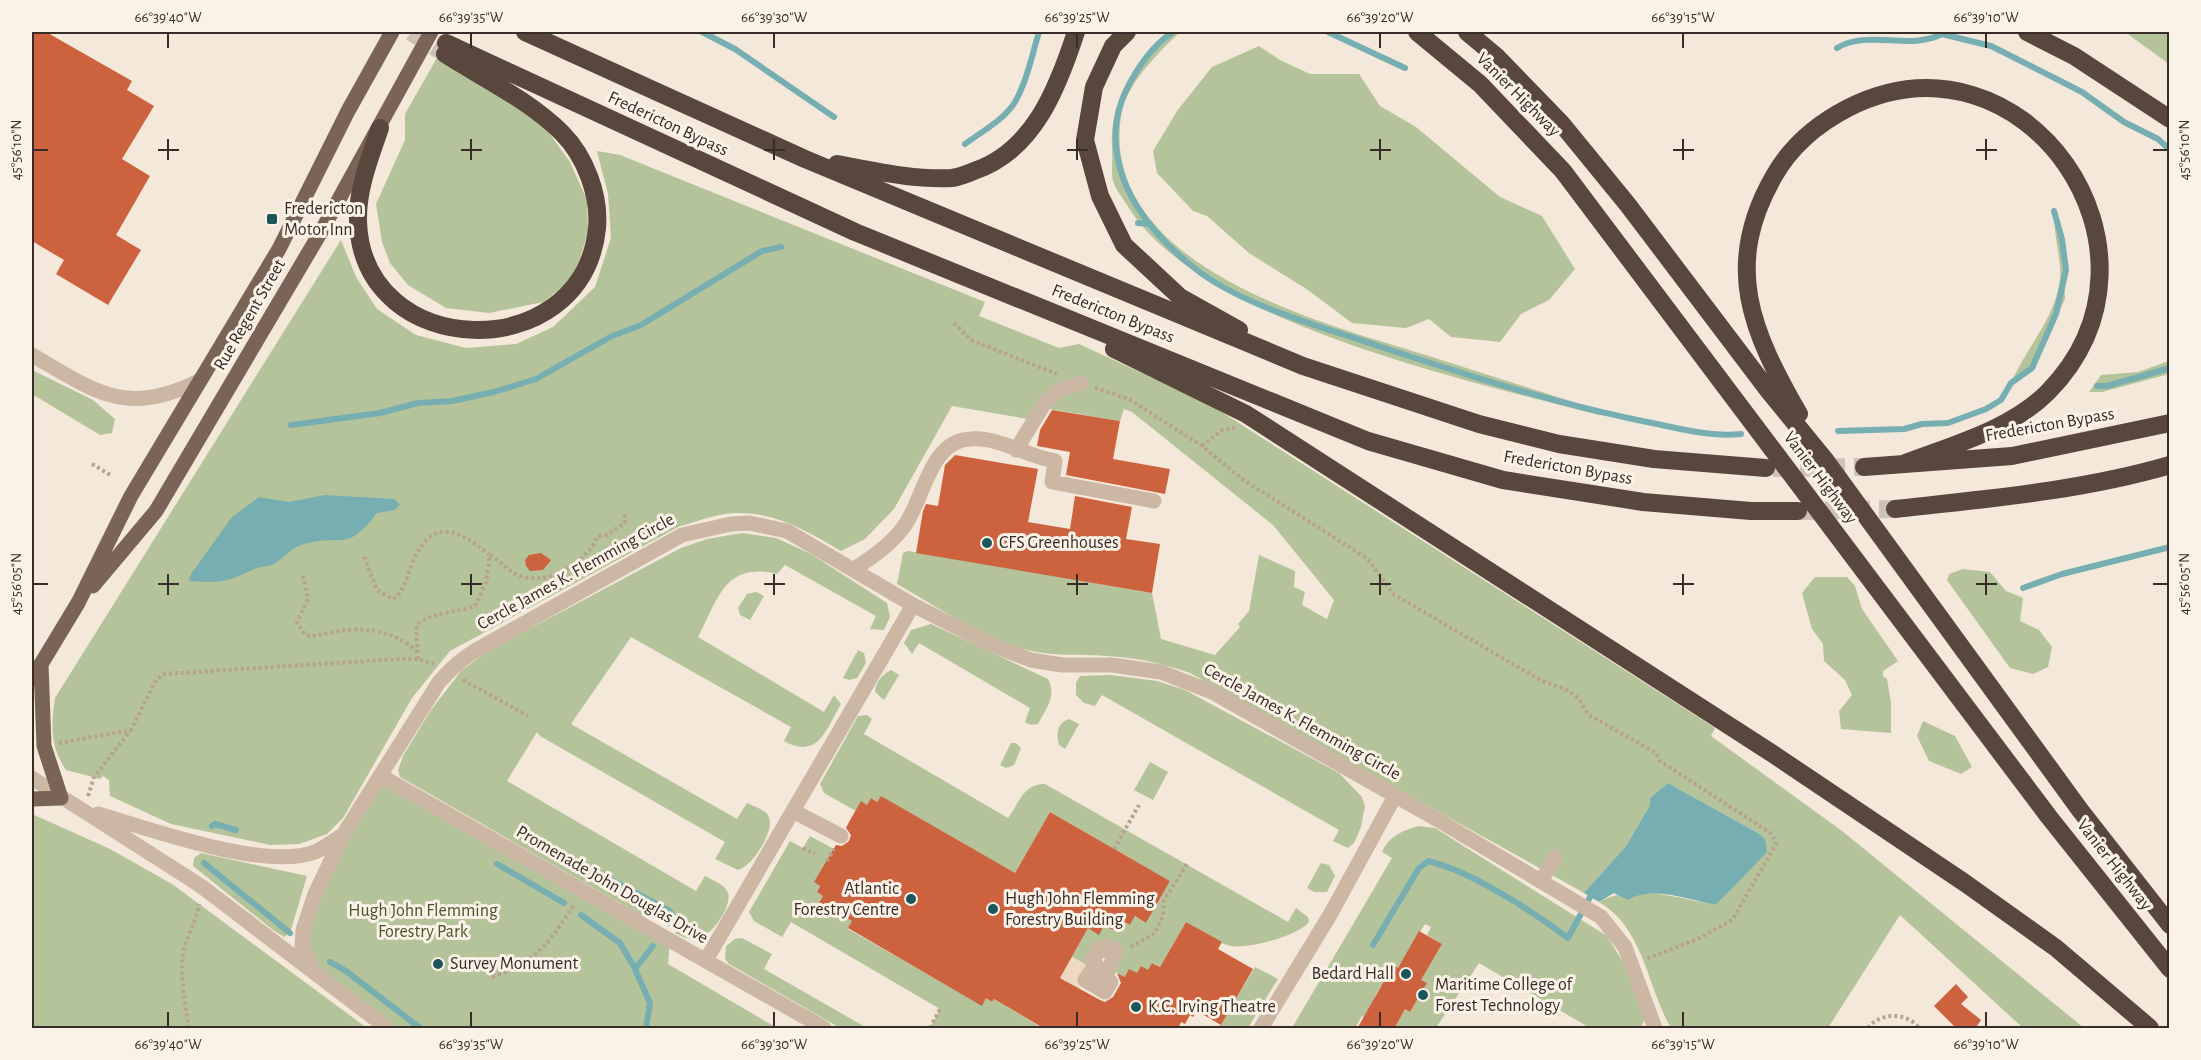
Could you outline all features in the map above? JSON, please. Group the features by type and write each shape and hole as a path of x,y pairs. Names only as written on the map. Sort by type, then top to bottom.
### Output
{"highway":[{"name":"Fredericton Bypass","path":"525,32 805,159 1303,366 1479,423 1559,444 1654,459 1766,468"},
{"path":"805,159 909,177 955,178 988,166 1012,150 1032,128 1053,95 1076,32"},
{"path":"1127,32 1113,46 1094,87 1085,140 1100,196 1124,245 1180,297 1303,366"},
{"path":"1405,32 1435,45"},
{"name":"Vanier Highway","path":"1418,32 1480,84 1563,171 2049,817 2169,969"},
{"name":"Vanier Highway","path":"1467,32 1497,57 1561,123 1777,390 2080,810 2169,925"},
{"path":"2027,32 2074,57 2169,119"},
{"name":"Fredericton Bypass","path":"380,128 360,201 360,238 370,269 378,282 424,321 463,331 498,330 525,323 549,310 584,273 596,237 597,202 584,166 562,133 531,106 443,47 768,194 941,269 1368,441 1503,480 1643,502 1751,511 1798,511"},
{"path":"1777,390 1768,358 1749,310 1746,269 1754,223 1762,197 1783,160 1806,136 1837,114 1860,102 1886,94 1912,89 1938,89 2001,107 2052,145 2084,191 2095,225 2100,257 2093,317 2066,370 2048,392 2023,412 1988,431 1903,464"},
{"path":"941,269 1167,374 1267,428 1776,756 1965,883 2056,948 2150,1029"},
{"name":"Fredericton Bypass","path":"1864,467 2012,456 2169,423"},
{"path":"1895,508 2063,487 2138,474 2169,465"}],"main road":[{"name":"Rue Regent Street","path":"32,679 36,667 78,603 156,511 229,391 380,128 431,32"},
{"name":"Rue Regent Street","path":"78,603 130,496 279,249 348,111 391,34"},
{"path":"32,800 61,798 44,746 36,667"}],"street":[{"path":"32,355 93,390 110,397 155,398 178,392 199,381"},
{"path":"1016,450 1044,404 1058,391 1081,384"},
{"path":"853,570 892,542 906,524 942,452 956,441 972,438 992,441 1055,461 1052,482 1154,501"},
{"name":"Cercle James K. Flemming Circle","path":"313,971 302,946 303,930 315,894 343,835 439,682 462,658 682,535 732,524 768,526 808,541 913,604 992,645 1030,660 1062,665 1112,665 1161,672 1212,692 1601,917 1624,946 1655,1029"},
{"path":"706,960 913,604"},
{"name":"Promenade John Douglas Drive","path":"381,776 824,1029"},
{"name":"Cercle James K. Flemming Circle","path":"32,778 201,886 387,1029"},
{"path":"1261,1029 1330,915 1395,796"},
{"name":"Cercle James K. Flemming Circle","path":"83,810 200,842 268,857 292,857 316,852 343,835"},
{"path":"793,811 841,836"},
{"path":"1541,882 1555,857"}],"path":[{"path":"954,322 971,340 1081,384 1129,399 1202,446 1242,479 1368,559 1393,594 1542,681 1565,689 1578,698 1589,715 1656,753 1660,761 1772,834 1776,844 1733,919 1698,939 1632,965"},
{"path":"1202,446 1222,430 1267,428"},
{"path":"92,464 112,476"},
{"path":"364,557 377,590 393,599 400,594 412,563 429,536 448,531 462,534 498,560 505,568 522,576 537,579 558,573 591,552 598,536 620,528 625,523 625,514"},
{"path":"418,659 415,631 419,622 449,611 475,606 486,582 490,555"},
{"path":"303,576 308,599 297,622 305,635 374,630 401,640 418,653"},
{"path":"83,810 94,777 131,730 156,680 164,674 418,659 434,664"},
{"path":"455,675 528,716"},
{"path":"53,745 131,730"},
{"path":"1114,849 1138,805"},
{"path":"804,848 815,854"},
{"path":"1117,951 1130,948 1155,933 1162,915 1164,901 1187,864"},
{"path":"189,1029 183,994 183,952 198,914 201,886"},
{"path":"492,977 526,963 541,951 584,890"},
{"path":"930,1029 940,1009"},
{"path":"1868,1029 1880,1018 1894,1016 1915,1023 1919,1029"}],"green space":[{"path":"1168,32 1180,32 1151,61 1133,85 1123,108 1120,133 1121,156 1136,198 1164,234 1201,264 1245,290 1293,311 1342,329 1619,417 1599,415 1481,384 1341,341 1273,314 1212,282 1162,246 1127,205 1114,184 1112,131 1119,99 1126,84 1144,58"},
{"path":"2125,32 2169,32 2169,64"},
{"path":"1259,46 1280,60 1310,74 1359,74 1380,106 1416,127 1500,197 1542,216 1575,269 1549,300 1521,314 1500,342 1451,337 1429,319 1406,328 1352,323 1308,290 1249,253 1207,216 1193,211 1157,173 1153,151 1177,111 1212,67"},
{"path":"438,56 518,104 547,130 570,162 587,200 588,231 580,259 568,283 543,302 489,313 446,308 408,285 390,263 382,242 376,204 405,140 405,114"},
{"path":"597,151 620,155 985,302 979,316 1059,348 1079,344 1209,404 1715,728 1711,736 1842,831 2084,1028 2023,1028 1900,915 1828,1028 1671,1028 1635,942 1614,913 1599,902 1627,893 1641,893 1672,896 1716,905 1729,891 1758,833 1668,783 1650,798 1650,805 1626,846 1584,893 1190,673 1137,659 1035,652 1023,649 974,628 897,584 903,553 908,551 1152,593 1161,639 1215,655 1240,627 1238,624 1249,611 1259,555 1295,571 1294,587 1305,592 1302,605 1327,619 1334,600 1273,525 1132,412 1124,409 1120,421 1044,408 1034,420 952,406 894,509 865,539 841,551 783,521 753,514 720,515 680,526 450,651 412,698 343,818 327,834 299,844 270,845 171,824 110,796 109,780 103,776 100,779 66,770 54,744 55,698 341,240 356,277 377,309 416,335 466,348 516,344 553,327 595,287 611,238 608,194"},
{"path":"2054,211 2062,239 2065,299 2032,368 2011,383 2046,320 2057,294 2060,272"},
{"path":"2169,361 2169,374 2102,392 2089,392 2101,375 2138,372"},
{"path":"32,370 93,400 115,419 112,433 100,435 32,394"},
{"path":"742,533 776,538 811,554 887,603 890,617 884,630 870,629 876,616 785,565 777,574 759,571 734,578 711,609 698,637 824,712 834,695 841,704 820,739 806,747 784,741 791,727 631,637 571,724 737,819 747,803 761,809 768,815 769,829 762,847 750,862 738,870 715,859 725,842 540,736 537,732 507,781 696,891 705,876 722,885 727,890 729,898 721,918 707,934 695,939 678,935 675,933 677,928 650,912 646,918 400,777 398,770 403,756 431,710 461,671 486,652 681,548 707,539"},
{"path":"1963,569 1990,572 2006,591 2023,598 2020,621 2039,630 2052,647 2048,667 2033,674 2010,668 1947,580 1949,574"},
{"path":"1815,577 1847,577 1855,586 1862,609 1898,661 1883,671 1883,676 1887,679 1891,703 1891,733 1841,729 1839,711 1852,695 1845,680 1824,661 1823,644 1812,629 1802,593"},
{"path":"756,592 764,596 750,620 740,615 738,608 747,594"},
{"path":"931,624 1048,679 1051,697 1038,724 1031,725 1025,722 1030,708 919,643 912,654 904,643 911,630"},
{"path":"858,650 864,653 866,663 857,678 849,680 843,678"},
{"path":"891,670 899,675 884,700 875,692 880,679"},
{"path":"1111,675 1157,681 1185,690 1339,773 1362,797 1365,806 1361,827 1354,843 1348,848 1333,841 1339,830 1102,695 1095,706 1084,703 1076,695 1076,683 1080,676"},
{"path":"867,715 872,719 864,734 1008,818 1027,791 1032,787 1045,784 1288,922 1296,908 1308,917 1309,922 1284,937 1261,943 1231,946 1219,942 1186,922 1160,967 1153,963 1148,970 1125,977 1116,972 1111,982 1112,964 1098,940 1085,964 1072,957 1088,928 1099,934 1104,925 1121,920 1130,925 1135,916 1146,923 1170,881 1050,812 1011,880 881,796 877,802 871,798 867,805 861,802 856,811 824,793 820,784 858,716"},
{"path":"1069,719 1079,724 1065,749 1059,745 1058,733 1062,723"},
{"path":"1923,721 1955,736 1972,767 1961,774 1929,761 1917,736"},
{"path":"1011,743 1016,743 1021,748 1014,765 1006,768 1000,765"},
{"path":"1150,762 1168,772 1153,800 1134,790"},
{"name":"Hugh John Flemming Forestry Park","path":"381,776 670,941 668,964 777,1028 387,1028 313,971 303,930"},
{"path":"32,814 110,849 172,884 367,1028 32,1028"},
{"path":"1418,826 1435,828 1607,936 1623,962 1646,1018 1640,1028 1590,1028 1479,963 1436,1028 1394,1028 1405,1009 1410,1012 1426,984 1421,980 1442,944 1427,935 1431,927 1425,924 1398,968 1393,966 1376,994 1367,1019 1362,1016 1355,1028 1292,1028 1392,858 1382,852 1385,846 1397,835"},
{"path":"810,836 834,849 817,892 823,896 819,901 852,921 848,929 982,1005 986,998 992,1002 994,999 1042,1028 930,1028 940,1009 791,922 782,937 754,921 749,912 790,841 803,848"},
{"path":"201,853 307,876 290,933 284,937 273,930 193,866 194,858"},
{"path":"1321,863 1329,865 1335,876 1327,892 1314,892 1307,888"},
{"path":"742,938 772,954 764,969 867,1028 840,1028 729,964 725,959 726,946 735,939"},
{"path":"1255,967 1278,979 1248,1028 1220,1026"}],"shaded area":[{"path":"1072,957 1092,968 1080,989 1060,977"}],"water":[{"path":"325,495 394,499 400,504 395,510 377,513 366,526 350,538 301,545 274,564 228,580 189,581 191,574 232,517 259,497 289,502"},
{"path":"1668,783 1758,833 1765,839 1767,852 1716,905 1659,894 1648,894 1628,900 1614,893 1599,902 1584,893 1626,846 1650,805 1650,798"}],"building":[{"path":"32,32 46,32 132,81 127,90 154,106 122,159 150,176 116,235 141,250 108,305 56,274 64,260 32,241"},
{"path":"1052,410 1120,421 1113,459 1170,469 1165,494 1066,475 1070,452 1037,446 1040,430"},
{"name":"CFS Greenhouses","path":"955,455 1038,469 1028,522 1070,529 1075,496 1132,507 1126,539 1160,544 1152,593 916,553 923,511 926,504 938,506 945,465"},
{"path":"541,553 551,560 543,570 530,571 525,560 529,555"},
{"name":"Hugh John Flemming Forestry Building","path":"881,796 1015,873 1050,812 1170,881 1146,923 1135,916 1130,925 1121,920 1115,931 1104,925 1099,935 1088,928 1060,978 1100,1000 1105,1002 1113,997 1121,983 1117,973 1125,977 1129,969 1137,973 1141,966 1148,970 1152,963 1160,967 1186,922 1222,942 1218,949 1253,969 1221,1025 1197,1011 1193,1017 1190,1015 1185,1024 1181,1022 1178,1029 1045,1029 994,999 992,1002 986,998 982,1006 848,928 852,921 819,902 823,896 817,892 820,886 814,882 836,845 842,846 849,841 851,835 846,828 861,801 867,805 871,798 877,802"},
{"name":"Bedard Hall","path":"1419,931 1442,944 1421,980 1427,983 1410,1012 1405,1009 1394,1029 1357,1029 1393,965 1398,968"},
{"path":"1956,984 1968,997 1961,1004 1981,1020 1975,1029 1957,1029 1934,1006"}],"waterway":[{"path":"702,32 735,49 834,117"},
{"path":"965,144 999,120 1015,102 1026,77 1039,32"},
{"path":"1173,32 1143,61 1128,87 1118,114 1116,147 1127,187 1148,223 1177,254 1212,281 1283,314 1515,389 1583,408 1685,430 1741,434"},
{"path":"1328,32 1405,68"},
{"path":"1837,48 1862,40 1916,41 1942,34 1991,46 2082,92 2124,122 2158,139 2170,150"},
{"path":"1838,431 1904,429 1922,424 1948,423 1986,409 2001,400 2011,383 2032,368 2056,314 2066,270 2062,239 2054,211"},
{"path":"1138,223 1150,224"},
{"path":"291,425 380,413 418,403 452,401 494,392 536,379 612,336 641,325 762,251 781,247"},
{"path":"2097,386 2107,386 2170,368"},
{"path":"2023,588 2062,574 2170,547"},
{"path":"212,826 215,824 236,830"},
{"path":"1373,945 1419,868 1428,861 1463,873 1482,883 1519,904 1568,938 1590,897"},
{"path":"204,863 290,933"},
{"path":"497,864 564,903"},
{"path":"596,872 668,910 673,916 669,923"},
{"path":"581,915 620,943 635,969 650,1003 646,1028"},
{"path":"635,969 653,946"},
{"path":"330,962 346,971 420,1028"}],"tunnel":[{"path":"411,32 441,51"},
{"path":"1773,468 1864,467"},
{"path":"1798,511 1895,509"}],"place":[{"name":"Fredericton Motor Inn","path":"272,219"},
{"name":"CFS Greenhouses","path":"987,543"},
{"name":"Atlantic Forestry Centre","path":"911,899"},
{"name":"Hugh John Flemming Forestry Building","path":"993,909"},
{"name":"Survey Monument","path":"438,964"},
{"name":"Bedard Hall","path":"1406,974"},
{"name":"Maritime College of Forest Technology","path":"1423,995"},
{"name":"K.C. Irving Theatre","path":"1136,1007"}]}
